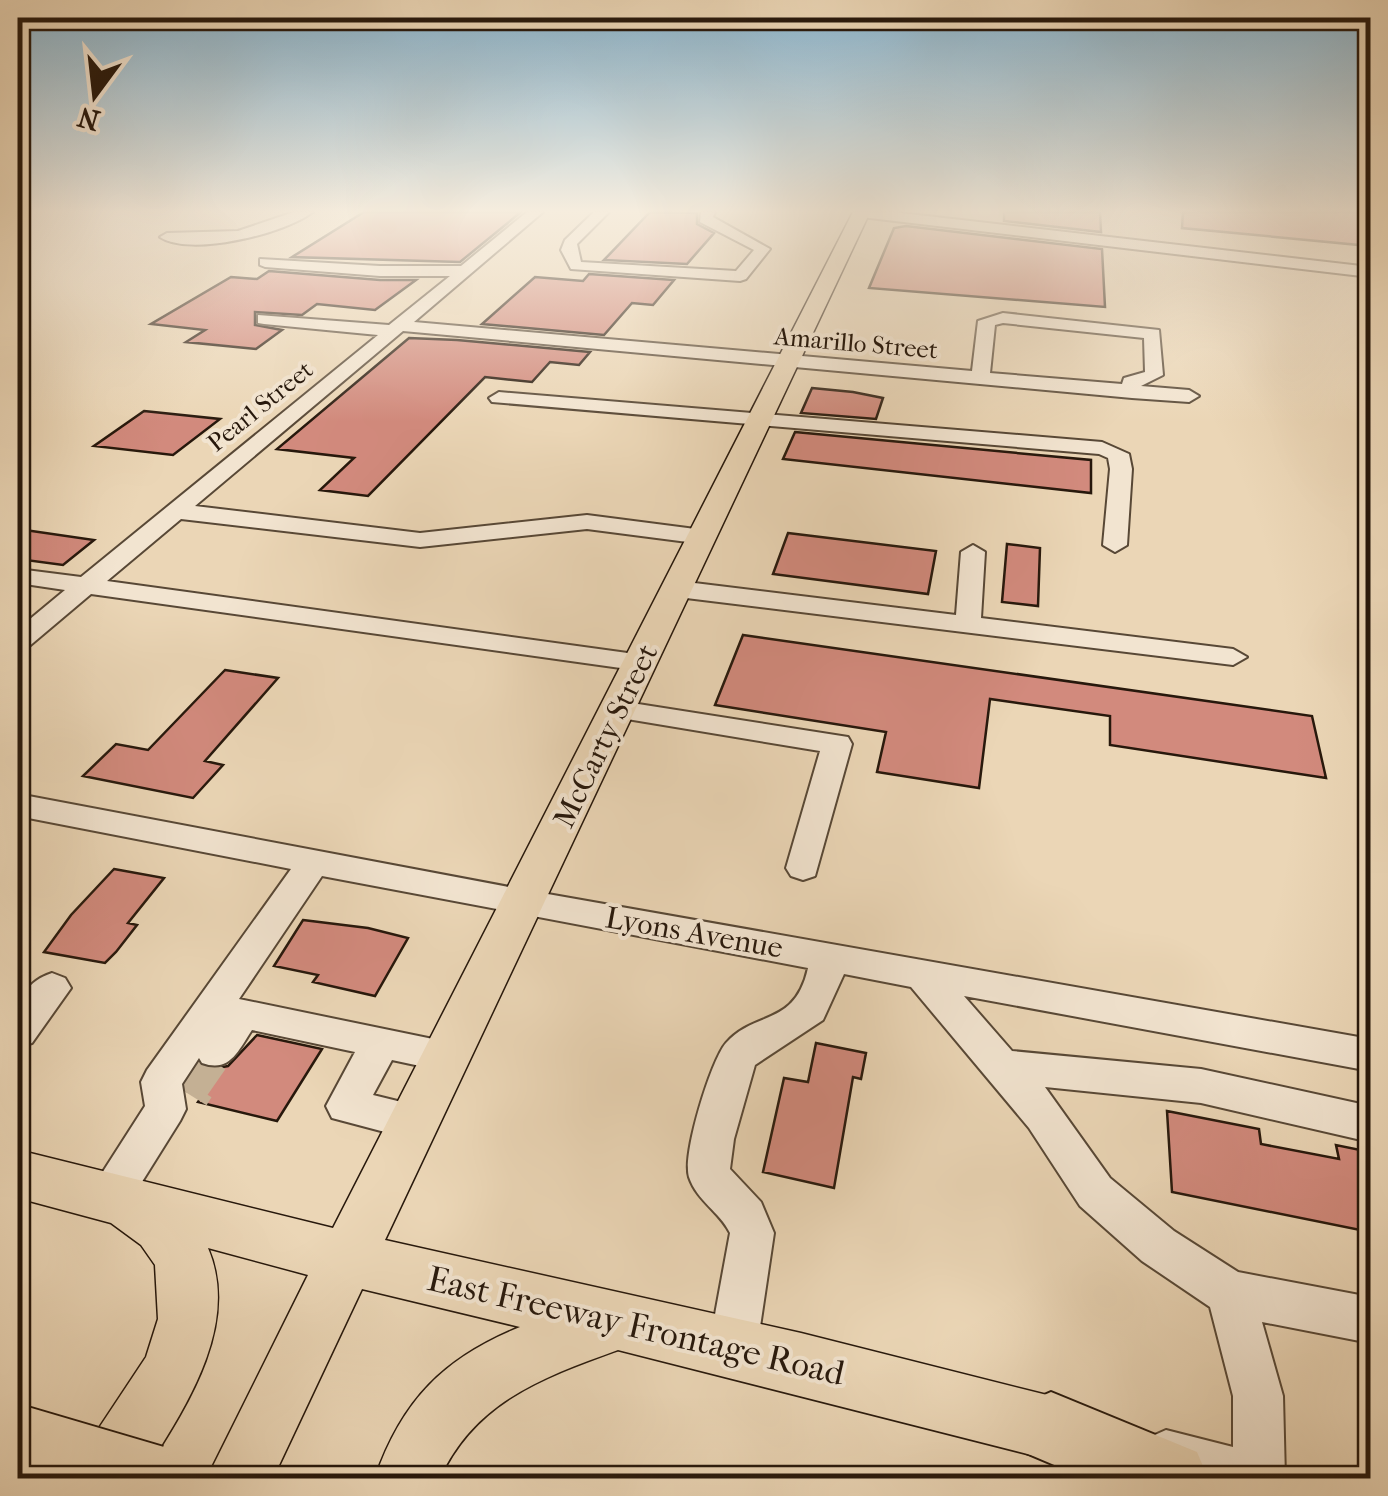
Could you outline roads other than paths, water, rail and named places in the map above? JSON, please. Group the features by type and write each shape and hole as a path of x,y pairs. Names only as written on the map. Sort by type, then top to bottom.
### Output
{"highway":[{"path":"1051,1428 1171,1478"},
{"path":"18,1438 154,1478"}],"main road":[{"name":"McCarty Street","path":"239,1478 525,903 827,282"},
{"name":"East Freeway Frontage Road","path":"18,1174 346,1258 732,1347 1051,1428"},
{"path":"104,1478 170,1373 188,1320 183,1257 161,1228 114,1196"},
{"path":"407,1478 422,1441 476,1378 507,1361 616,1321"}],"street":[{"name":"Pearl Street","path":"18,642 452,282"},
{"name":"Amarillo Street","path":"264,319 1189,396"},
{"path":"980,379 987,321 1022,319 1153,334 1154,374 1130,382 1132,392"},
{"path":"499,398 1102,448 1118,454 1121,469 1115,545"},
{"path":"176,511 420,540 587,522 703,537"},
{"path":"968,624 973,552"},
{"path":"18,576 642,663"},
{"path":"678,590 1232,657"},
{"path":"619,710 837,744 803,868"},
{"name":"Lyons Avenue","path":"18,805 525,903 1370,1056"},
{"path":"114,1196 177,1101 162,1082 228,1010 314,862"},
{"path":"732,1347 752,1233 750,1220 714,1183 707,1164 737,1058 746,1048 806,1016 823,990 829,957"},
{"path":"922,974 1044,1115 1095,1192 1158,1246 1230,1293 1370,1320"},
{"path":"18,1032 52,988"},
{"path":"228,1010 448,1056"},
{"path":"216,1052 228,1010"},
{"path":"381,1043 346,1106 415,1122"},
{"path":"1002,1066 1201,1086 1370,1124"},
{"path":"1230,1293 1258,1396 1257,1478"},
{"name":"East Freeway Frontage Road","path":"1051,1428 1257,1478"}],"tunnel":[{"path":"191,1088 216,1052"},
{"path":"187,1093 192,1085"}]}
